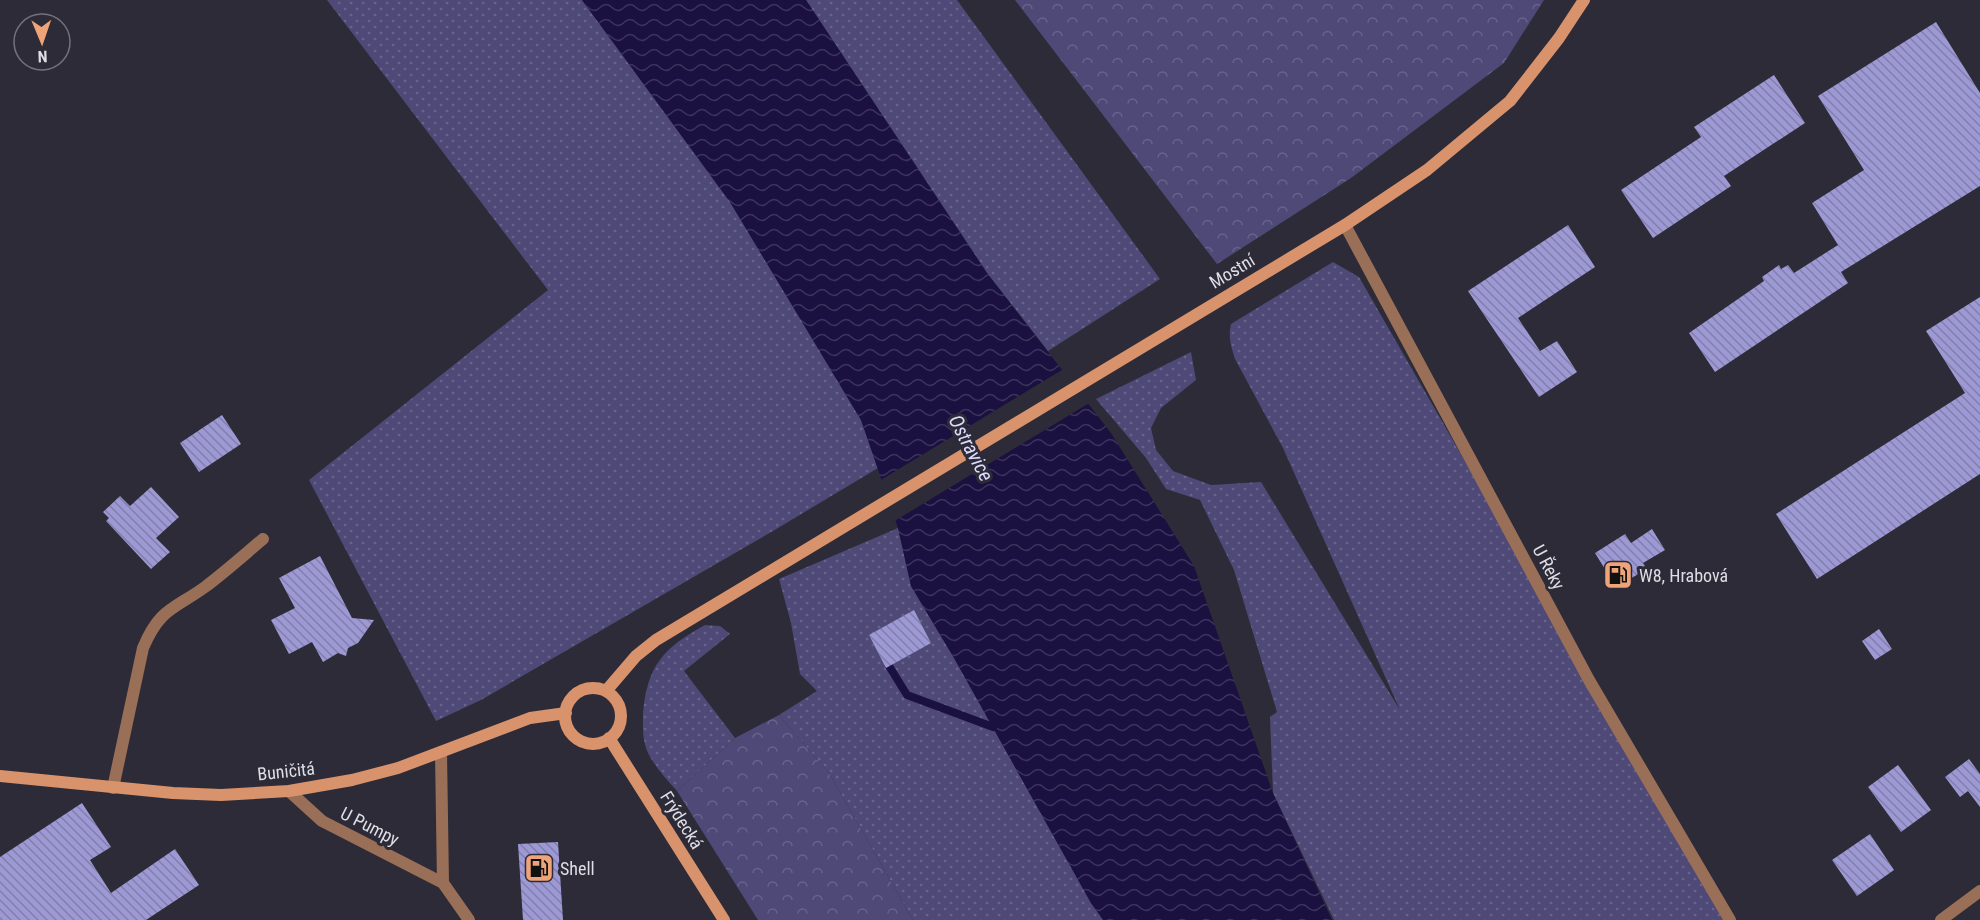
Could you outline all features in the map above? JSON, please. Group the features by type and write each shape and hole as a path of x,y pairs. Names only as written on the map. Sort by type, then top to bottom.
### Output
{"main road":[{"name":"Mostní","path":"606,692 636,656 656,640 1345,225 1427,170 1510,101 1559,38 1584,0"},
{"path":"593,688 606,692 616,700 621,716 618,728 609,738 594,743 578,739 569,729 566,712 571,700 580,692 593,688"},
{"name":"Buničitá","path":"0,776 113,788 221,795 288,791 352,780 398,768 530,718 566,712"},
{"name":"Frýdecká","path":"609,738 724,920"}],"street":[{"name":"U Řeky","path":"1345,225 1589,680 1730,920"},
{"path":"113,788 143,648 151,629 165,612 205,587 263,539"},
{"path":"441,752 442,883"},
{"name":"U Pumpy","path":"288,791 322,821 442,883 469,920"},
{"path":"1941,920 1980,891"}],"green space":[{"path":"327,0 582,0 730,202 861,420 878,468 481,700 436,721 309,480 548,290"},
{"path":"806,0 957,0 1160,279 1048,351 987,273"},
{"path":"1015,0 1544,0 1504,63 1351,178 1217,264"},
{"path":"1333,262 1359,277 1729,920 1334,920 1273,793 1270,717 1277,712 1234,570 1200,500 1166,489 1146,458 1096,399 1191,352 1196,380 1161,408 1151,428 1156,450 1173,471 1211,485 1261,482 1400,710 1283,448 1235,359 1230,342 1231,324"},
{"path":"898,528 911,586 954,658 1091,903 1104,920 913,920 829,773 779,715 817,691 800,674 791,623 779,579"},
{"path":"705,625 720,626 730,634 684,671 735,738 677,791 658,769 647,750 643,730 645,697 648,683 660,660 678,642"},
{"path":"779,715 829,773 913,920 758,920 677,791 735,738"}],"water":[{"name":"Ostravice","path":"582,0 806,0 987,273 1111,433 1194,566 1273,793 1332,920 1103,920 1091,903 954,658 911,586 898,528 861,420 730,202"}],"pier":[{"path":"1065,368 1091,402 893,522 879,481"}],"building":[{"path":"1936,22 1980,93 1980,186 1841,272 1848,283 1715,372 1689,333 1764,281 1762,277 1779,265 1781,269 1788,265 1794,273 1838,245 1812,203 1864,170 1818,96"},
{"path":"1774,75 1805,123 1724,176 1731,186 1653,238 1621,190 1701,137 1694,127"},
{"path":"1568,225 1595,267 1518,318 1540,351 1557,341 1577,372 1539,397 1468,291"},
{"path":"1980,297 1980,474 1817,579 1776,514 1965,393 1926,331"},
{"path":"222,415 241,444 199,472 180,443"},
{"path":"151,487 179,517 156,538 170,552 151,569 106,521 109,518 103,512 120,496 130,506"},
{"path":"1652,529 1665,550 1643,563 1647,569 1616,587 1595,553 1625,534 1631,543"},
{"path":"320,556 352,618 374,620 358,643 348,648 346,656 338,653 323,662 312,642 289,654 271,620 295,608 279,578"},
{"path":"914,610 931,643 886,668 869,635"},
{"path":"1879,629 1892,649 1875,660 1862,641"},
{"path":"1969,759 1980,774 1980,807 1968,791 1960,797 1945,777"},
{"path":"1898,765 1931,810 1901,832 1868,787"},
{"path":"82,803 111,847 90,860 111,893 175,849 199,885 146,920 0,920 0,857"},
{"path":"1870,834 1894,870 1857,896 1832,860"},
{"path":"558,842 563,920 523,920 518,844"}],"waterway":[{"path":"889,666 907,695 993,727"}],"place":[{"name":"W8, Hrabová","path":"1618,575"},
{"name":"Shell","path":"539,868"}]}
